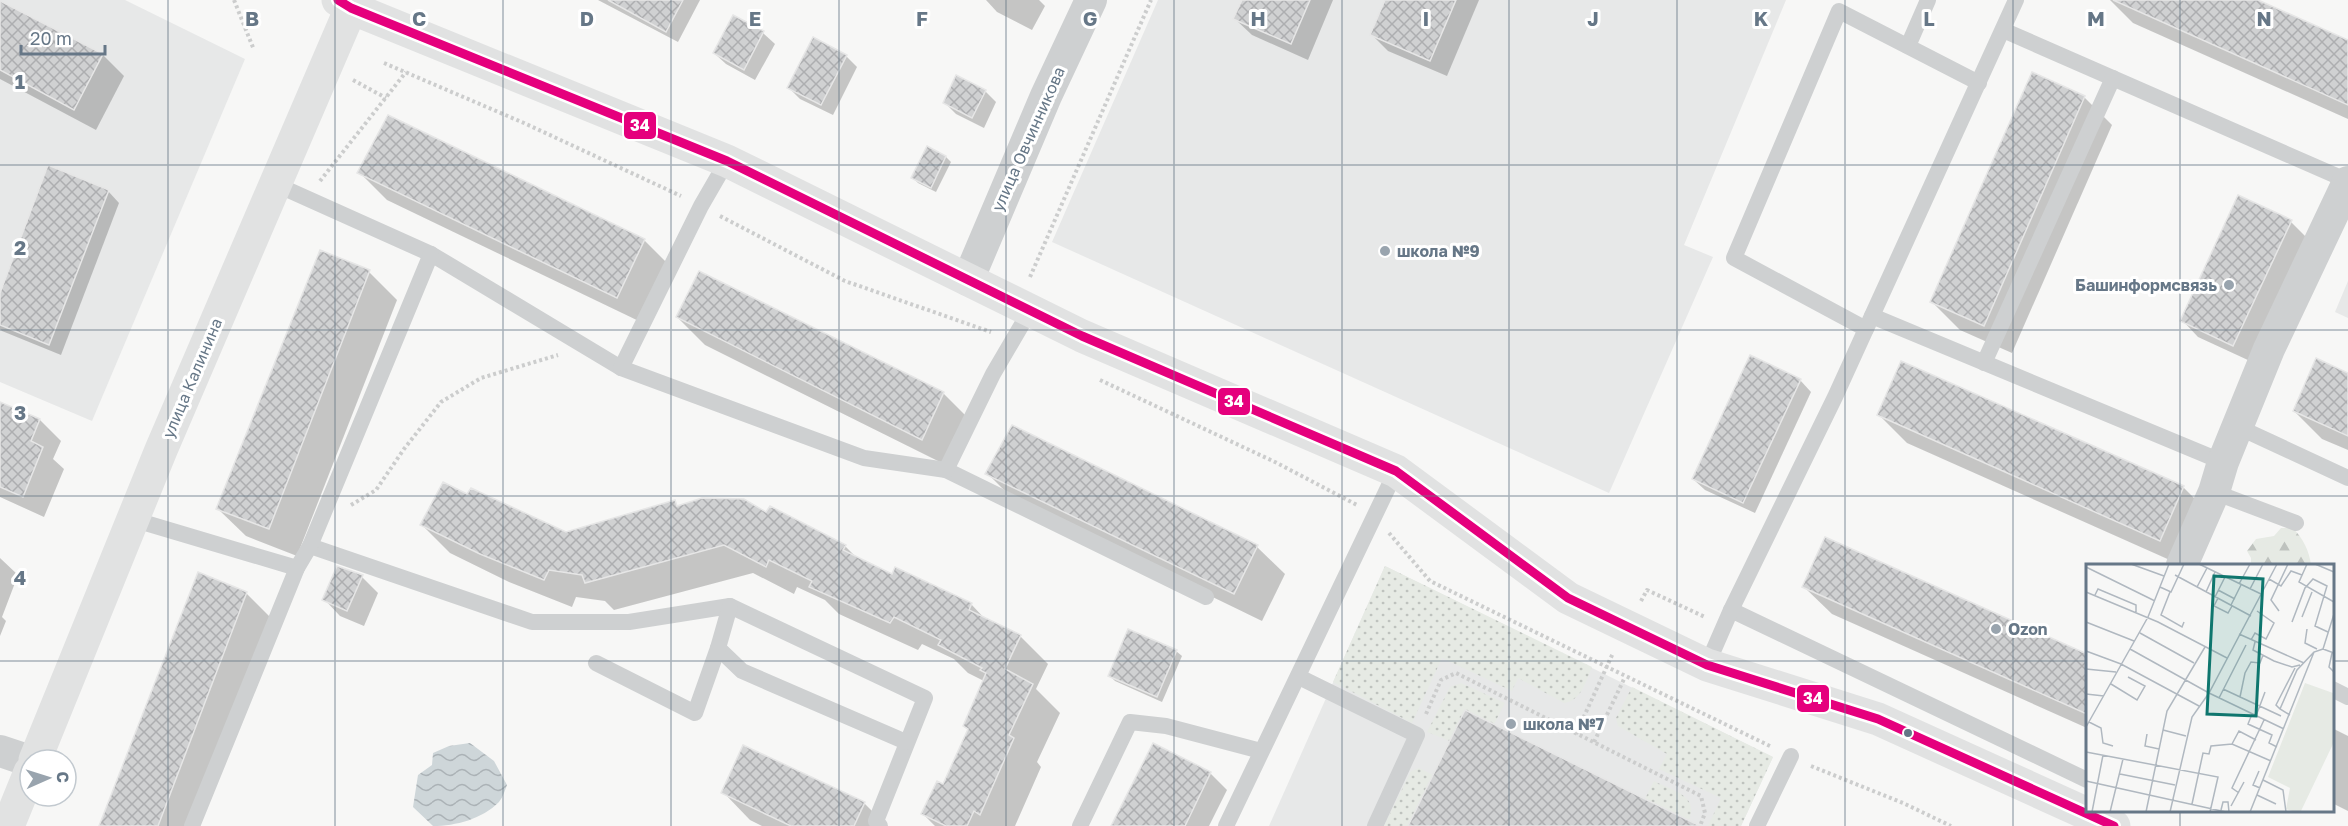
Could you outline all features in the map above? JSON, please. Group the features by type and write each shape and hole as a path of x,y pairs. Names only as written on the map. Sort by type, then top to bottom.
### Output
{"street":[{"name":"улица Овчинникова","path":"968,280 1046,96 1091,0"},
{"path":"349,3 727,161 968,280 1030,296 1082,336 1396,471 1568,597 1707,665 1878,719 2095,815"},
{"name":"улица Калинина","path":"40,748 132,519 327,65 349,3"},
{"path":"2182,564 2214,492 2223,462 2270,349 2348,182"},
{"path":"0,751 18,757"},
{"path":"8,826 18,801"}],"lane":[{"path":"1908,46 1928,0"},
{"path":"1707,665 1869,322 2016,0"},
{"path":"1978,83 1908,46 1839,5 1734,258 1869,322 1984,363 2223,462"},
{"path":"2003,30 2348,182"},
{"path":"1984,363 2113,78"},
{"path":"621,368 701,206 727,161"},
{"path":"275,184 431,254 621,368 864,458 946,470 1206,597"},
{"path":"192,826 297,568 310,546 431,254"},
{"path":"946,470 993,374 1013,340 1030,296"},
{"path":"2238,427 2348,478"},
{"path":"1226,826 1396,471"},
{"path":"2214,492 2296,523"},
{"path":"132,519 297,568"},
{"path":"310,546 532,622 629,622 730,606 925,698 876,821 880,826"},
{"path":"596,663 695,713 730,606"},
{"path":"1728,618 2086,780"},
{"path":"718,648 742,671 906,742"},
{"path":"1299,677 1417,735 1375,826"},
{"path":"2333,690 2348,697"},
{"path":"1080,826 1130,722 1166,726 1261,751"},
{"path":"1757,826 1791,756"}],"path":[{"path":"234,0 254,50"},
{"path":"1030,296 1151,0"},
{"path":"384,63 524,123 701,206 845,281 1013,340"},
{"path":"327,65 386,98"},
{"path":"307,198 406,72"},
{"path":"319,524 376,490 404,449 441,402 481,378 585,346"},
{"path":"1096,378 1275,462 1374,514 1430,581 1829,774 1903,803 1950,826"},
{"path":"1638,604 1647,590 1728,618"},
{"path":"1576,734 1606,668"},
{"path":"1417,735 1441,680 1456,673 1701,796 1705,813 1700,826"},
{"path":"1594,742 1625,677"}],"shaded area":[{"path":"0,0 125,0 245,59 92,421 0,382"},
{"name":"школа №9","path":"1158,0 1786,0 1684,245 1713,257 1609,493 1052,242"},
{"path":"2348,281 2348,318 2335,312"},
{"name":"школа №7","path":"1385,566 1773,757 1741,826 1269,826"}],"green space":[{"path":"2281,528 2293,528 2303,541 2311,564 2251,564 2247,551 2256,539 2274,536"},
{"path":"1385,566 1592,667 1579,695 1564,703 1518,678 1512,691 1442,658 1412,723 1333,682"},
{"path":"1461,683 1505,703 1494,724 1465,710 1450,741 1427,732 1450,687"},
{"path":"1632,687 1773,757 1741,826 1708,826 1721,798 1659,769 1667,754 1618,726 1616,718"},
{"path":"1419,768 1433,775 1408,826 1384,826 1411,771"},
{"path":"1654,781 1678,792 1689,801 1691,816 1687,826 1667,826 1673,812 1645,799"}],"water":[{"path":"470,743 494,761 507,785 503,796 492,808 477,817 451,825 433,826 413,807 418,775 432,765 433,753 449,746"}],"building":[{"path":"608,0 683,0 666,32"},
{"path":"1242,0 1310,0 1291,44 1233,19"},
{"path":"1385,0 1456,0 1430,61 1370,35"},
{"path":"2113,0 2258,0 2348,40 2348,105"},
{"path":"0,1 103,54 74,110 0,70"},
{"path":"733,15 764,31 744,70 713,53"},
{"path":"813,37 847,55 821,105 787,88"},
{"path":"2032,72 2085,96 1984,326 1930,302"},
{"path":"956,75 986,90 972,118 943,103"},
{"path":"388,115 645,239 617,298 357,173"},
{"path":"927,146 946,156 931,188 911,178"},
{"path":"48,165 109,190 49,345 0,325 0,293"},
{"name":"Башинформсвязь","path":"2238,195 2292,220 2233,346 2180,321"},
{"path":"320,250 370,270 269,529 216,509"},
{"path":"699,271 944,392 922,440 676,317"},
{"path":"1750,355 1801,379 1743,503 1692,479"},
{"path":"2316,358 2348,373 2348,436 2293,411"},
{"path":"1901,361 2184,486 2160,541 1877,415"},
{"path":"0,402 40,419 31,441 43,447 23,497 0,487"},
{"path":"1012,425 1258,545 1234,594 985,474"},
{"path":"443,482 467,494 471,488 566,532 675,500 677,506 702,498 744,499 766,512 770,506 846,545 843,550 892,574 895,567 972,603 969,610 1021,635 1005,669 1033,684 1009,735 1014,738 980,815 974,811 967,826 946,826 921,814 937,781 943,784 968,729 963,726 986,673 980,670 982,668 938,645 941,640 894,617 890,623 809,587 812,581 769,560 766,567 724,545 585,583 582,575 549,570 544,580 480,554 420,525"},
{"path":"1825,537 2086,654 2086,714 1802,587"},
{"path":"337,566 363,575 347,611 322,600"},
{"path":"198,572 247,592 158,826 99,826"},
{"path":"1128,629 1177,650 1157,697 1108,676"},
{"name":"школа №7","path":"1465,710 1645,799 1700,826 1408,826"},
{"path":"1153,743 1211,772 1185,826 1111,826"},
{"path":"743,745 865,802 854,826 791,826 721,793"}],"transit line":[{"name":"34","path":"338,0 351,8 727,161 1082,336 1396,471 1568,598 1707,665 1878,719 2114,826"}],"place":[{"name":"школа №9","path":"1385,251"},
{"name":"Башинформсвязь","path":"2229,285"},
{"name":"Ozon","path":"1996,629"},
{"name":"школа №7","path":"1511,724"}]}
